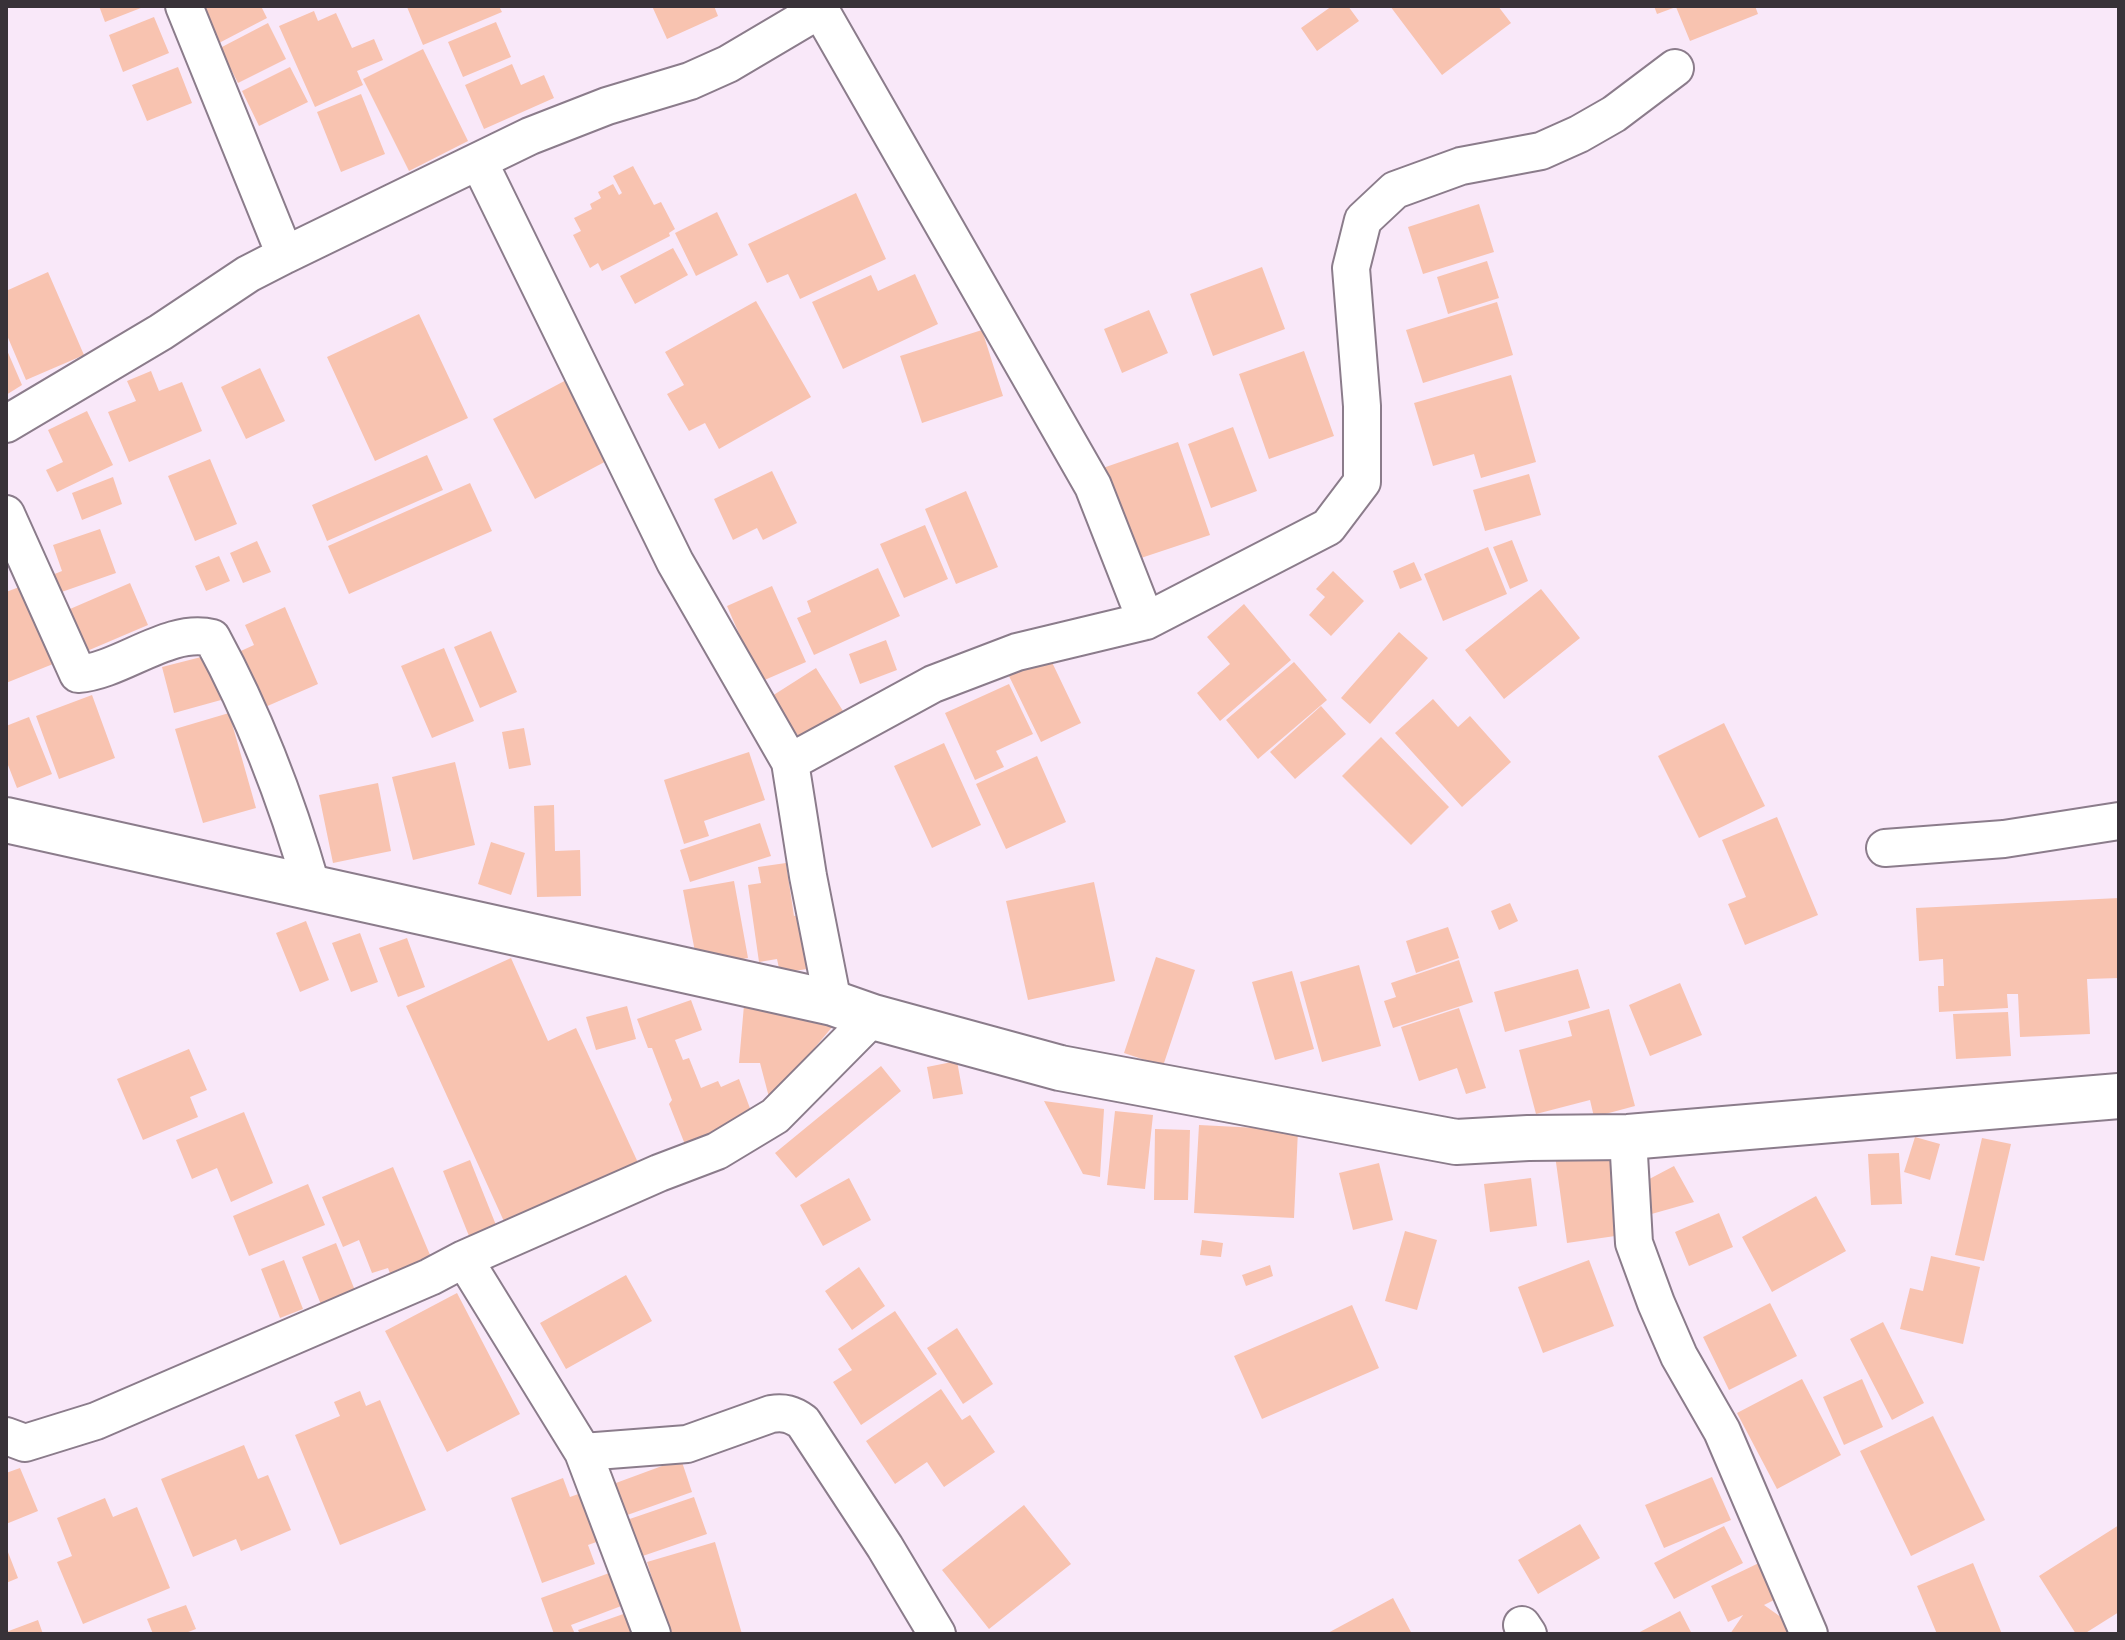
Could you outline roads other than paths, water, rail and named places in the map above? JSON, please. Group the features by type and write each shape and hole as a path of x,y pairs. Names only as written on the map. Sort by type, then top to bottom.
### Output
{"street":[{"path":"184,6 285,255"},
{"path":"6,424 161,332 248,274 285,255 530,136 607,106 690,81 728,64 820,7 1093,486 1146,621"},
{"path":"790,762 933,684 1017,652 1146,621 1328,527 1362,482 1362,406 1351,268 1363,220 1395,190 1461,166 1541,151 1579,134 1614,114 1675,68"},
{"path":"479,162 675,562 790,762 808,876 853,1010"},
{"path":"6,514 78,674 90,674 196,634 212,638 266,750 296,831 312,888"},
{"path":"6,820 853,1010 1060,1068 1456,1142 1628,1137 2119,1096"},
{"path":"1885,848 2004,839 2119,821"},
{"path":"6,1436 25,1443 96,1421 659,1173 717,1151 775,1116 853,1010"},
{"path":"1628,1137 1634,1243 1679,1356 1722,1431 1809,1634"},
{"path":"464,1259 583,1452 652,1634"},
{"path":"583,1452 687,1444 771,1414 781,1412 794,1415 812,1435 937,1634"}]}
